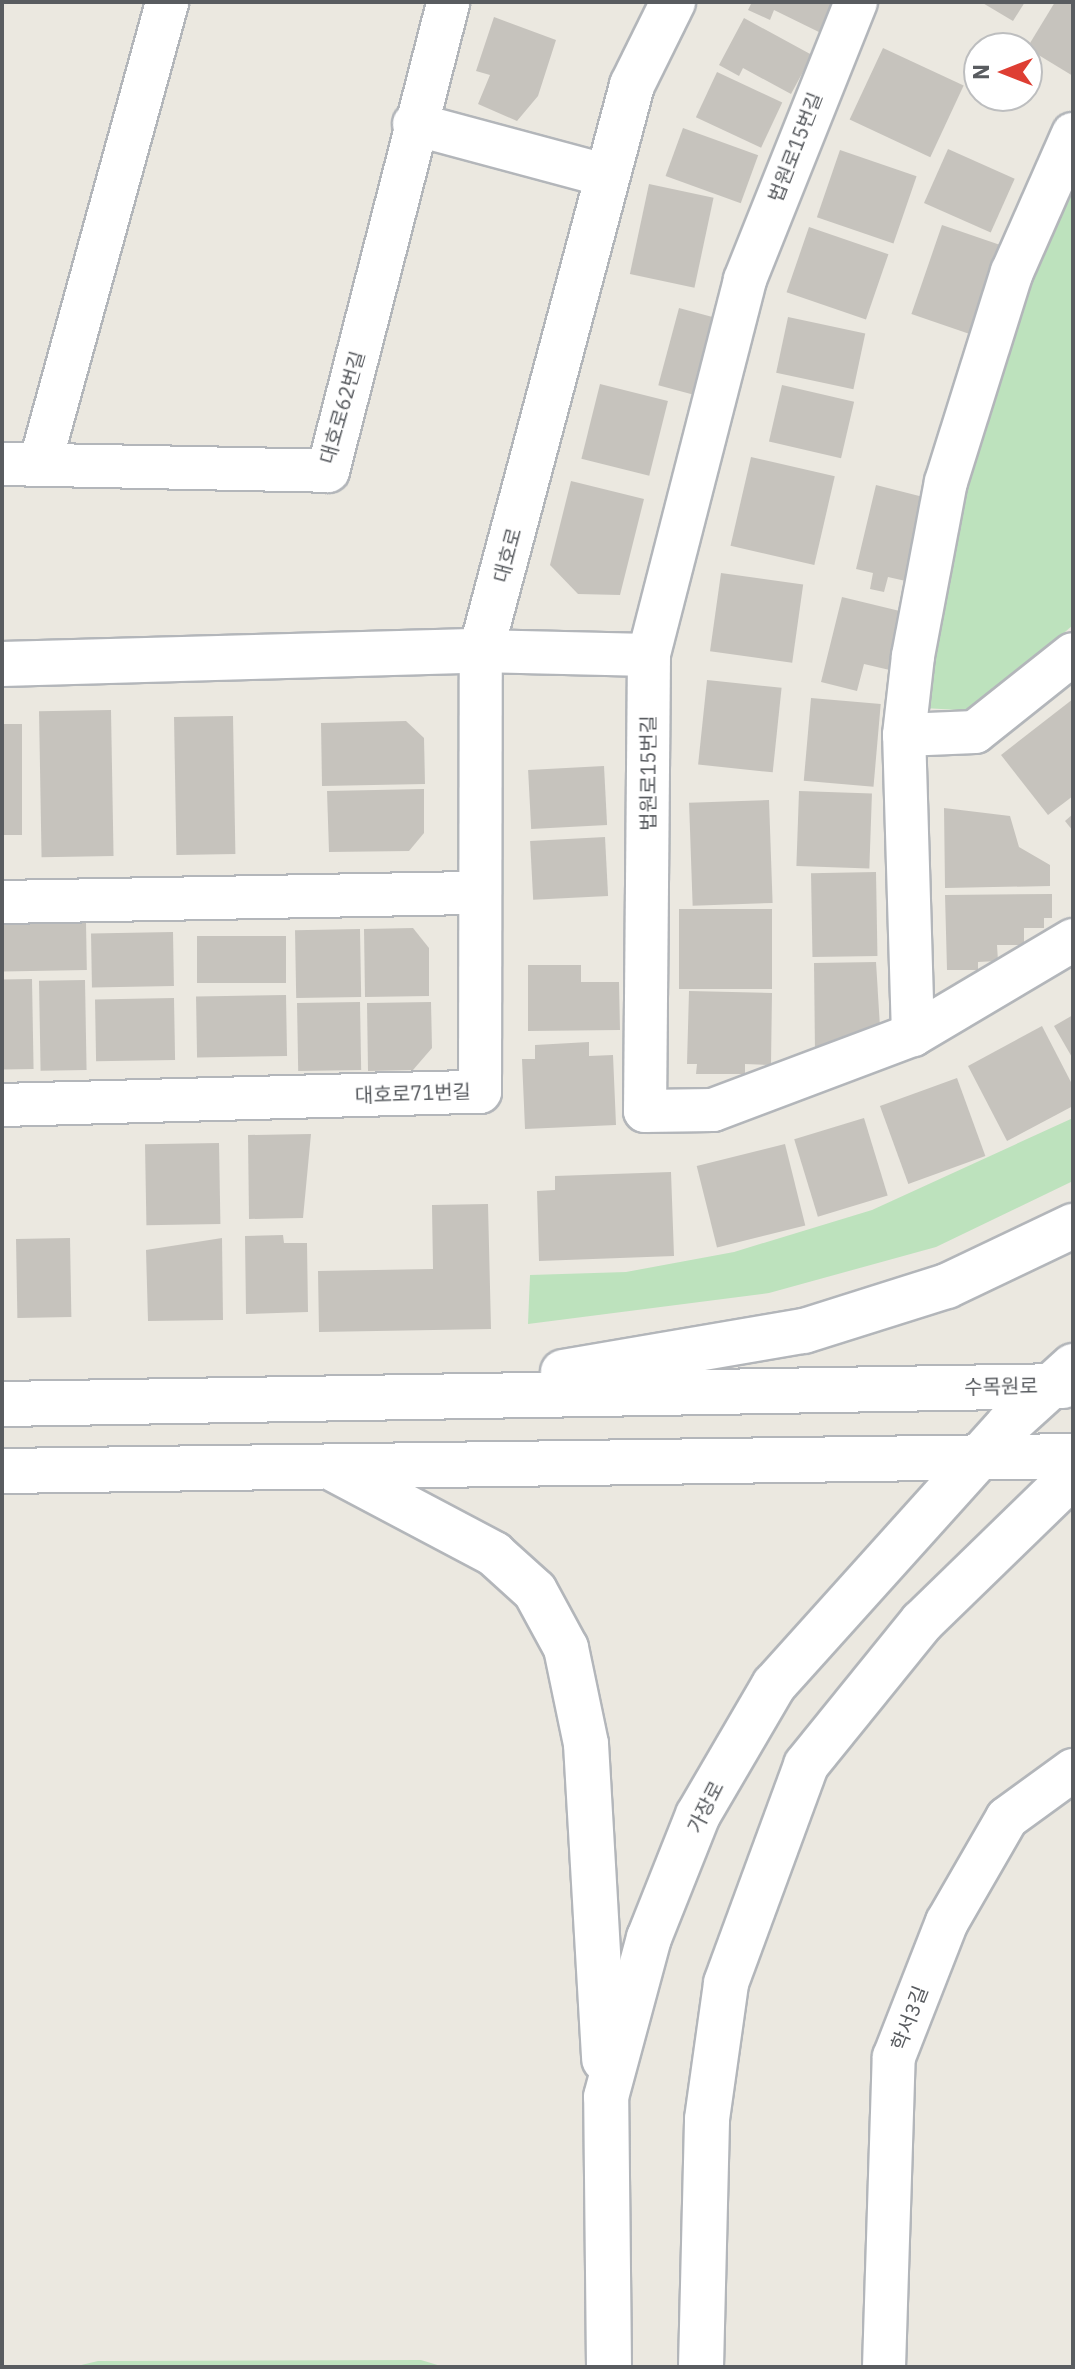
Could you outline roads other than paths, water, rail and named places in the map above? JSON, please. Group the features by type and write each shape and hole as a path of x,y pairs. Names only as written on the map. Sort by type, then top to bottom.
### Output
{"main road":[{"name":"대호로","path":"481,651 632,85 673,2"},
{"path":"2,664 481,651"},
{"path":"2,1404 424,1396 804,1331 947,1286 1073,1226"},
{"name":"수목원로","path":"424,1396 929,1387 1065,1379"},
{"name":"가장로","path":"609,2367 606,2097 649,1938 698,1815 758,1711 978,1457 1065,1379"},
{"path":"2,1471 1073,1456"},
{"path":"328,1466 494,1554 535,1591 566,1648 586,1744 606,2097"},
{"path":"701,2367 707,2119 726,1983 806,1765 922,1622 1073,1475"}],"street":[{"path":"21,464 167,2"},
{"name":"대호로62번길","path":"21,464 328,471 414,124 448,2"},
{"name":"법원로15번길","path":"856,2 745,280 649,655 645,1111 713,1110 913,1035 1073,940"},
{"path":"414,124 608,176"},
{"path":"913,1035 904,735 946,482 1012,272 1073,134"},
{"path":"481,651 649,655"},
{"name":"대호로71번길","path":"2,1105 480,1092 477,893 481,651"},
{"path":"904,735 975,732 1073,654"},
{"path":"2,902 477,893"},
{"name":"학서3길","path":"884,2367 894,2057 947,1922 1007,1818 1073,1770"}]}
